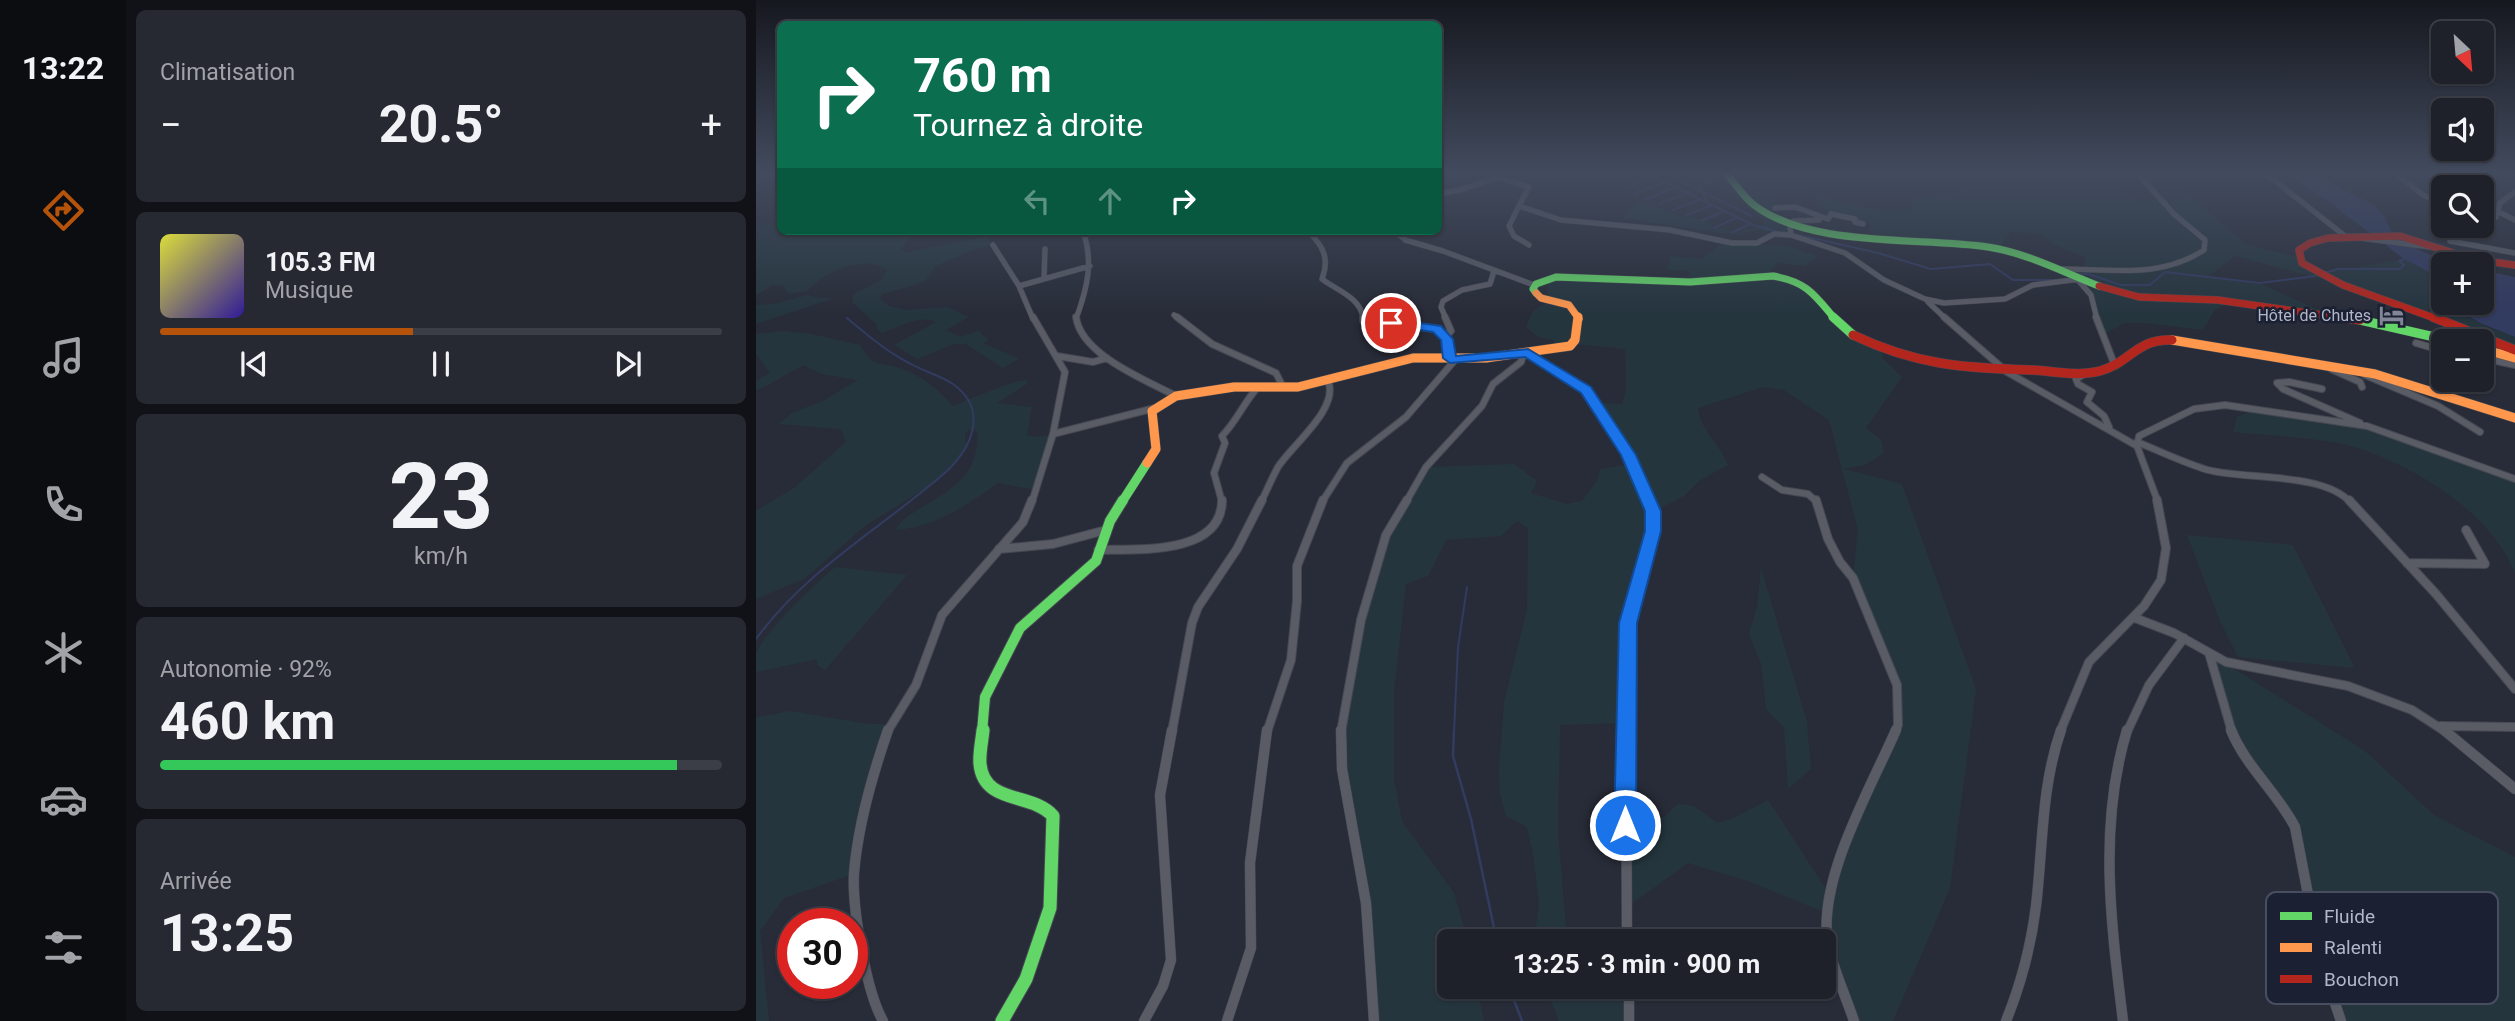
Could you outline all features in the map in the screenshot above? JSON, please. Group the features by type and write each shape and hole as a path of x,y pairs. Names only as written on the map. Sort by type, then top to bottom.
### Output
{"main road":[{"path":"1775,221 1791,232 1987,246 2107,289 2140,297 2205,298 2283,308 2431,336"},
{"path":"2515,265 2472,259 2400,236 2345,236 2318,240 2299,250 2302,263 2321,277 2515,350"},
{"path":"1002,1021 1026,979 1050,908 1054,831 1053,816 1047,809 1037,803 1003,796 984,780 980,764 985,696 1020,628 1091,567 1106,530 1156,449 1150,417 1155,408 1176,396 1234,387 1283,387 1328,381 1357,370 1413,358 1452,359 1526,353 1570,346 1575,340 1580,319 1565,303 1537,296 1534,285 1556,277 1705,282 1751,273 1786,277 1811,289 1831,318 1861,338 1937,362 2007,372 2087,373 2115,366 2137,345 2162,338 2351,369 2401,381 2515,418"},
{"path":"2494,352 2515,358"}],"street":[{"path":"1510,221 1509,226 1514,236 1529,245"},
{"path":"1568,221 1657,229 1732,243 1757,243 1774,234 1791,232 1851,255 1884,279 1925,299 1950,303 2004,299 2033,285 2078,279 2091,295 2092,307 2115,366"},
{"path":"1791,232 1793,221 1796,221"},
{"path":"1855,221 1863,223"},
{"path":"2060,271 2119,272 2148,270 2181,263 2204,250 2205,240 2182,221"},
{"path":"2326,221 2345,236"},
{"path":"1084,235 1089,248 1090,266 1076,321 1095,351 1176,396"},
{"path":"1227,1021 1251,948 1250,863 1261,787 1264,740 1291,660 1297,601 1297,566 1323,499 1347,463 1406,417 1452,359 1446,337 1437,329 1363,321 1362,311 1350,297 1343,295 1322,279 1326,254 1320,242 1312,235"},
{"path":"1402,235 1405,240 1456,255 1534,285"},
{"path":"2365,238 2435,248"},
{"path":"2450,241 2515,253"},
{"path":"883,1021 877,1010 862,953 854,874 870,781 890,724 916,685 942,615 1023,522 1053,434 1065,372 1035,325 1019,286 993,245"},
{"path":"1044,278 1045,249"},
{"path":"1019,286 1090,266"},
{"path":"1446,337 1451,331 1441,307 1443,300 1462,290 1490,284 1494,271"},
{"path":"1925,299 1988,358 2007,372 2035,390 2137,444 2209,470 2266,476 2318,485 2339,492 2356,506 2407,562 2515,689"},
{"path":"1174,315 1212,344 1276,373 1283,387"},
{"path":"2416,342 2431,347"},
{"path":"1374,1021 1362,866 1342,777 1340,753 1340,736 1361,620 1386,535 1426,467 1482,406 1493,383 1521,362 1526,353 1586,390 1629,455 1653,511 1653,531 1628,623 1625,755 1627,929"},
{"path":"1057,356 1093,362 1107,358"},
{"path":"2494,361 2515,365"},
{"path":"2318,363 2360,382 2362,387"},
{"path":"2351,369 2438,406 2480,432"},
{"path":"2087,373 2076,379 2078,384 2092,392 2087,402 2104,416 2110,430"},
{"path":"1144,1021 1163,986 1171,960 1160,795 1192,623 1198,607 1237,549 1279,466 1325,408 1331,388 1328,381"},
{"path":"2322,389 2289,382 2277,383 2283,389 2367,426 2515,479"},
{"path":"1098,550 1181,545 1206,534 1220,511 1222,502 1214,473 1219,453 1225,443 1222,436 1232,426 1244,402 1258,387"},
{"path":"2006,1021 2025,964 2040,869 2046,787 2056,745 2089,663 2135,618 2155,590 2165,563 2158,502 2137,444 2138,436 2194,409 2216,405 2367,426"},
{"path":"1053,434 1155,408"},
{"path":"1762,477 1782,489 1808,494 1817,501 1828,539 1840,562 1853,578 1896,685 1899,708 1896,732 1833,873 1826,913 1829,948 1854,1021"},
{"path":"999,548 1023,549 1057,544 1106,530"},
{"path":"2407,562 2485,564 2466,530"},
{"path":"2135,618 2248,668 2348,686 2413,710 2439,726 2515,789"},
{"path":"2123,1021 2109,864 2115,777 2125,736 2147,686 2184,638"},
{"path":"2209,653 2224,708 2244,756 2284,808 2295,827 2308,892"},
{"path":"2439,726 2515,727"},
{"path":"1629,999 1629,1021"},
{"path":"2335,1004 2341,1021"}],"shaded area":[{"path":"1640,221 1704,221 1717,228 1739,232 1764,224 1764,221 1779,221 1790,226 1790,233 1777,234 1759,230 1735,235"},
{"path":"1859,221 2219,221 2246,244 2300,258 2316,274 2404,259 2431,273 2431,315 2463,315 2515,337 2515,350 2494,342 2494,329 2458,329 2325,280 2235,256 2209,276 2263,285 2329,315 2255,303 2227,304 2213,313 2202,330 2124,323 2103,335 2096,312 2083,288 2055,269 2083,269 2085,258 2054,245 2040,234 2011,232 1999,249 1872,237 1869,223"},
{"path":"766,224 777,226 777,235 923,235 910,238 901,249 908,252 987,236 993,245 936,266 926,280 882,294 880,299 889,306 906,310 948,307 969,317 946,330 960,337 978,331 989,340 983,343 1019,359 1003,368 966,344 954,344 917,359 894,345 936,322 916,320 882,333 877,329 876,324 853,303 852,295 880,281 887,270 878,265 867,263 845,267 823,277 807,291 789,294 783,286 773,285 756,295 756,226"},
{"path":"1721,243 1789,246 1818,256 1805,266 1777,263 1769,273 1803,284 1831,318 1878,344 1884,360 1902,377 1866,428 1881,439 1884,453 1865,465 1844,469 1902,484 1976,689 1950,888 1893,1021 1854,1021 1836,971 1836,929 1828,929 1826,913 1748,881 1688,863 1626,908 1625,825 1664,817 1678,804 1694,806 1717,823 1732,819 1768,800 1828,892 1894,739 1897,685 1853,578 1858,530 1829,420 1784,390 1763,387 1698,408 1702,423 1728,465 1700,480 1684,496 1653,512 1653,531 1629,610 1626,723 1560,725 1558,831 1566,929 1536,929 1539,904 1527,827 1506,816 1500,793 1504,703 1527,610 1528,528 1517,521 1501,536 1446,540 1428,576 1406,584 1394,690 1394,780 1402,821 1454,893 1464,929 1437,929 1437,999 1479,999 1484,1021 1374,1021 1361,866 1340,753 1361,620 1386,535 1426,467 1514,464 1537,481 1531,493 1567,504 1582,501 1598,479 1600,469 1633,464 1596,403 1622,404 1626,389 1625,349 1573,344 1560,349 1553,340 1538,337 1526,327 1532,312 1548,301 1547,280 1687,281 1690,271 1667,270 1670,256 1702,259"},
{"path":"807,295 834,298 756,324 756,305 774,304"},
{"path":"785,331 860,345 874,362 900,368 915,375 936,389 953,406 1003,386 1027,381 1027,384 997,403 1032,407 1027,435 1037,437 1053,434 1036,490 998,483 937,520 896,530 906,518 962,479 977,447 978,432 970,429 965,433 966,449 938,481 866,525 804,579 756,599 756,511 794,488 846,442 841,429 779,424 792,413 823,401 858,380 822,374 804,365 756,390 756,381 770,373 756,354 756,334"},
{"path":"2256,409 2362,425 2515,478 2515,573 2504,552 2471,513 2429,481 2406,469 2347,445 2315,439 2233,432 2237,417"},
{"path":"2187,535 2293,545 2355,668 2238,657 2220,621"},
{"path":"835,567 907,575 825,670 817,665 817,659 756,672 756,655 768,634"},
{"path":"1761,568 1807,722 1811,769 1788,789 1784,727 1766,709 1761,664 1749,634 1757,607"},
{"path":"2209,653 2365,751 2434,815 2515,857 2515,1021 2341,1021 2335,1004 2498,1004 2498,892 2309,892 2299,837 2244,756"},
{"path":"790,711 868,724 890,724 881,745 854,874 784,898 760,931 769,1021 756,1021 756,717"},
{"path":"1551,999 1629,999 1629,1021 1559,1021"}],"water":[{"path":"2353,221 2386,221 2394,237 2431,256 2431,273 2404,259"},
{"path":"2494,273 2515,277 2515,337 2466,315 2494,315"}],"waterway":[{"path":"1714,228 1730,221"},
{"path":"1744,221 1779,232"},
{"path":"1733,232 1748,225"},
{"path":"1799,235 1878,253 1931,269 1990,264 2013,280 2052,280"},
{"path":"2321,274 2338,269 2400,269 2404,265 2399,261 2405,259"},
{"path":"2078,274 2088,274 2121,285 2150,285 2165,272 2260,283 2315,276"},
{"path":"756,639 776,614 822,570 947,471 970,439 973,416 964,394 953,384 892,353 847,318"},
{"path":"1454,732 1458,647 1467,587"},
{"path":"1454,730 1453,756 1471,819 1494,929"},
{"path":"1514,999 1522,1021"}],"traffic: fast":[{"path":"1782,221 1821,231 1899,241 1989,247 2027,257 2099,286"},
{"path":"1536,293 1533,289 1536,284 1556,277 1690,282 1773,276 1787,278 1808,287 1837,322 1853,335"},
{"path":"2360,320 2431,336"},
{"path":"1002,1021 1026,979 1050,908 1054,831 1053,816 1047,809 1037,803 1003,796 984,780 980,764 985,697 1020,628 1096,561 1110,521 1147,463"}],"traffic: slow":[{"path":"1147,463 1156,449 1152,411 1176,396 1234,387 1298,387 1413,358 1486,358 1570,346 1575,340 1579,319 1569,305 1541,298 1536,293"},
{"path":"2172,340 2375,374 2515,418"},
{"path":"2494,352 2515,358"}],"traffic: jam":[{"path":"2515,265 2472,259 2400,236 2328,238 2310,243 2299,250 2302,263 2329,279 2515,350"},
{"path":"2099,286 2139,297 2218,300 2360,320"},
{"path":"1853,335 1900,354 1950,366 2075,374 2092,373 2111,367 2150,341 2172,340"}],"place":[{"name":"Hôtel de Chutes","path":"2391,315"}],"route":[{"path":"1391,323 1437,329 1447,339 1450,358 1455,360 1528,353 1586,390 1629,455 1653,511 1653,531 1629,610 1625,825"}]}
